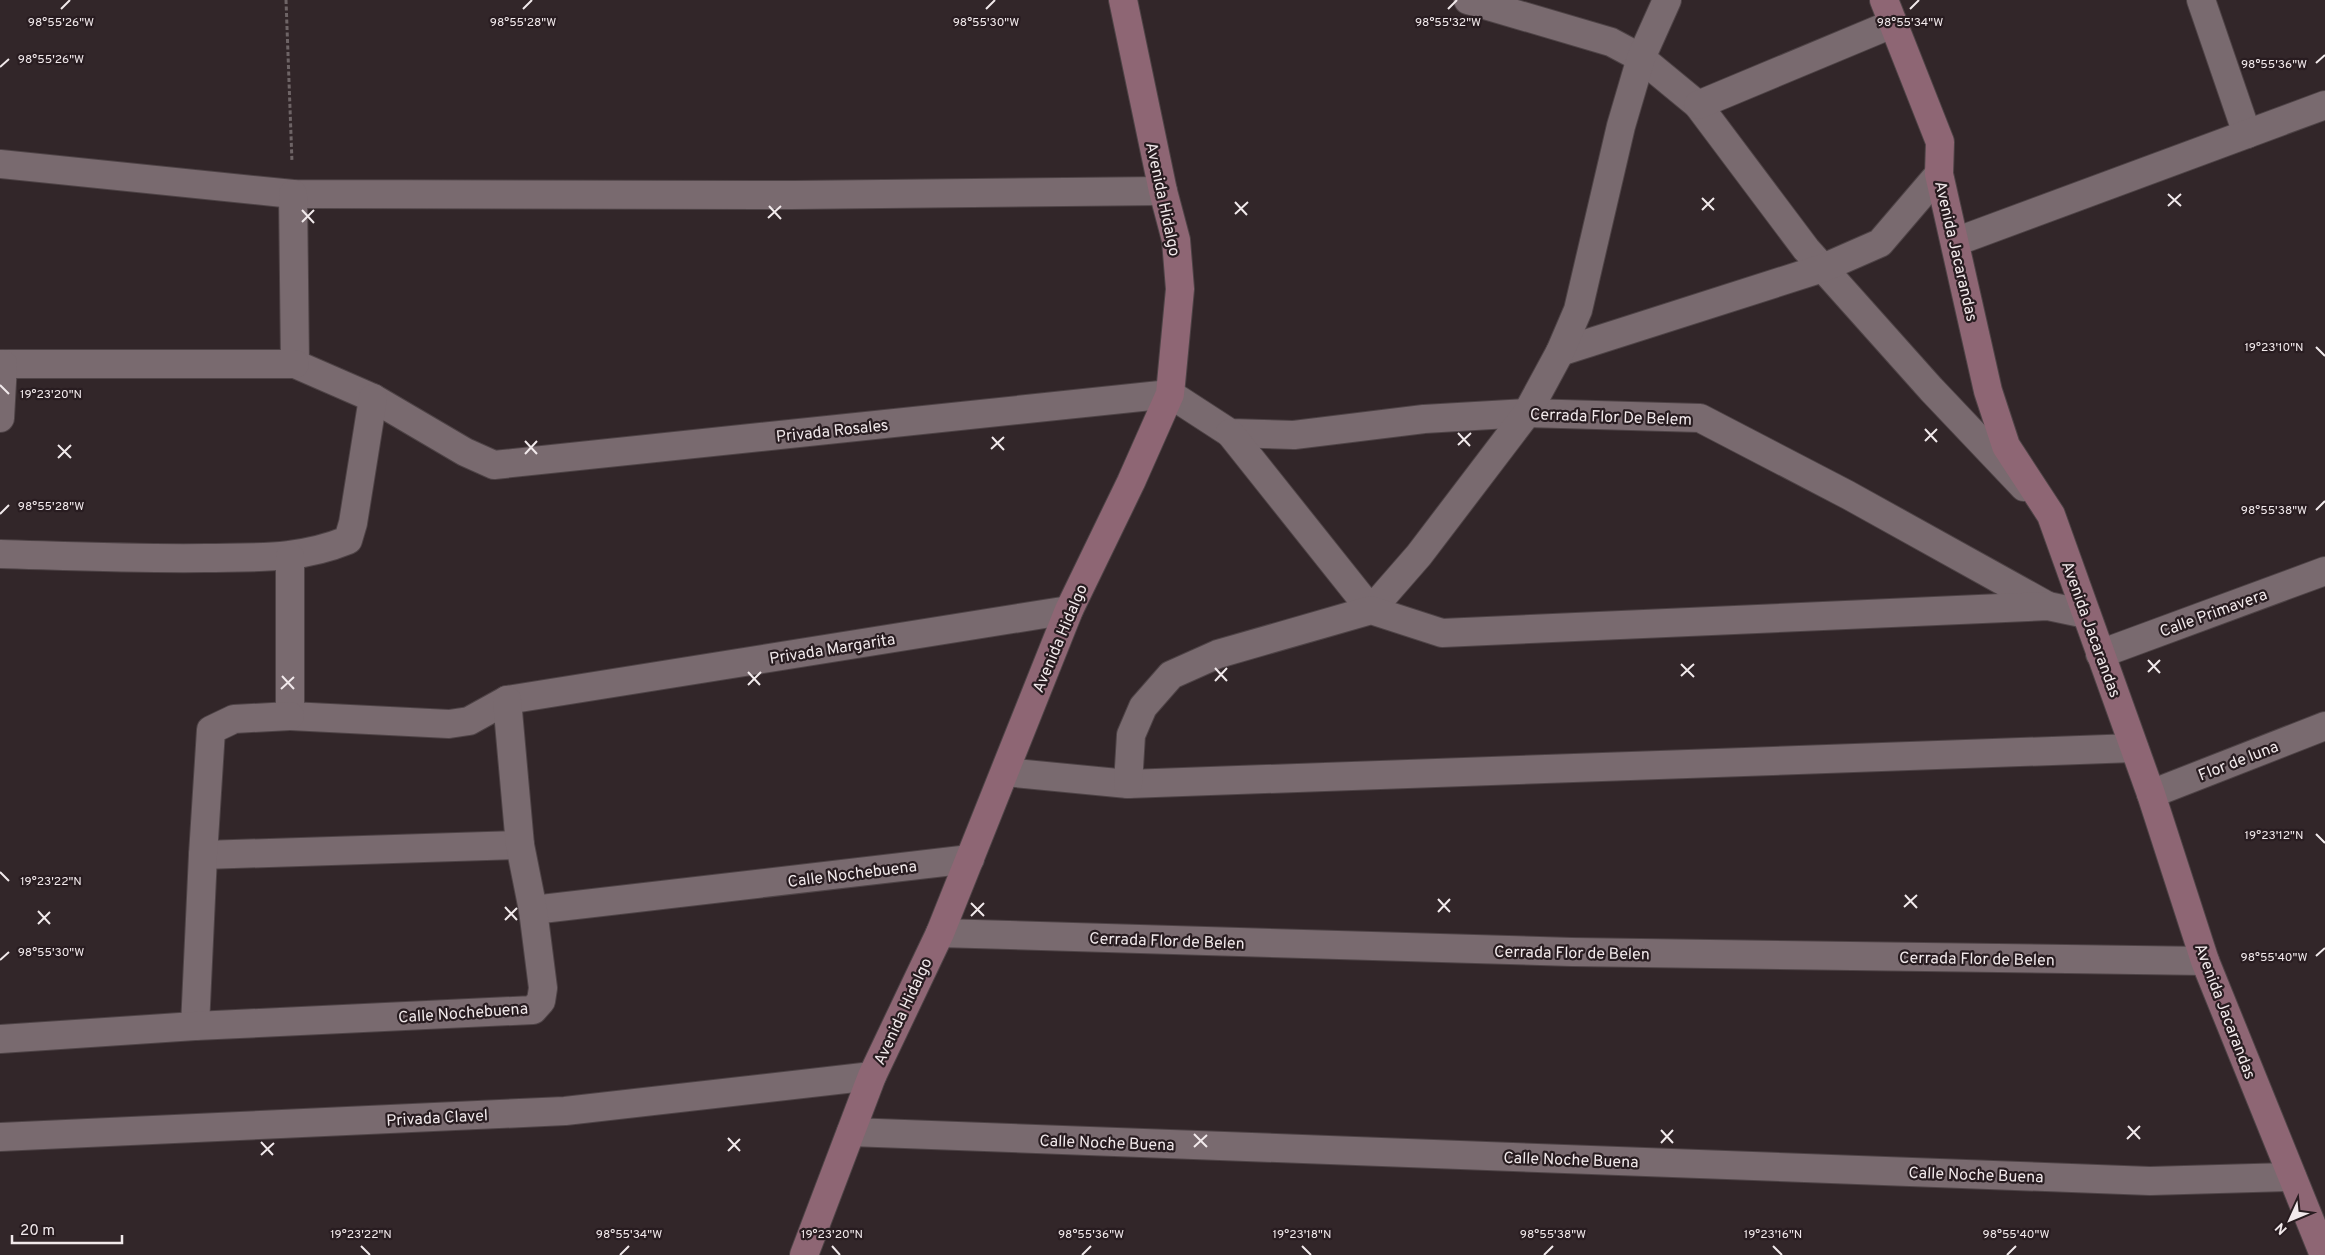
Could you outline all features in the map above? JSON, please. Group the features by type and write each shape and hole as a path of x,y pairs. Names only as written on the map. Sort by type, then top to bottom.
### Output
{"main road":[{"name":"Avenida Hidalgo","path":"804,1255 872,1076 940,933 1069,610 1131,482 1170,394 1180,289 1176,240 1162,191 1123,0"},
{"name":"Avenida Jacarandas","path":"1888,12 1940,142 1940,174 1954,242 1988,390 2006,446 2051,515 2151,794 2205,961 2324,1255"}],"street":[{"path":"1468,0 1611,42 1641,58 1698,105 1806,249 1931,389 2051,515"},
{"path":"1128,784 1131,735 1143,707 1171,675 1218,654 1371,610 1419,555 1527,413 1560,352 1578,310 1621,126 1641,58 1667,0"},
{"path":"2201,0 2247,134"},
{"path":"1698,105 1888,12"},
{"path":"1954,242 2325,105"},
{"path":"0,164 294,194 793,195 1162,191"},
{"path":"1560,352 1823,268 1880,243 1940,174"},
{"path":"294,194 295,364"},
{"path":"0,418 2,364 295,364 373,398 353,523 348,540 326,549 290,557 156,558 0,554"},
{"path":"1170,394 1230,433 1371,610 1442,633 2048,606 2086,614"},
{"name":"Privada Rosales","path":"373,398 465,452 494,465 1170,394"},
{"name":"Cerrada Flor De Belem","path":"1230,433 1294,435 1424,419 1527,413 1700,418 1848,494 2048,606"},
{"path":"290,557 290,716"},
{"name":"Calle Primavera","path":"2100,654 2325,571"},
{"name":"Privada Margarita","path":"203,855 211,730 234,719 290,716 449,724 469,721 507,700 1069,610"},
{"path":"507,700 520,845 532,910"},
{"name":"Flor de luna","path":"2151,794 2325,726"},
{"path":"1004,772 1128,784 2134,748"},
{"path":"195,1026 203,855 520,845"},
{"name":"Calle Nochebuena","path":"0,1040 195,1026 533,1010 541,1001 542,988 532,910 970,859"},
{"name":"Cerrada Flor de Belen","path":"940,933 1572,952 2205,961"},
{"name":"Privada Clavel","path":"0,1136 565,1111 872,1076"},
{"name":"Calle Noche Buena","path":"851,1132 2150,1180 2292,1177"}],"path":[{"path":"286,0 294,194"}]}
